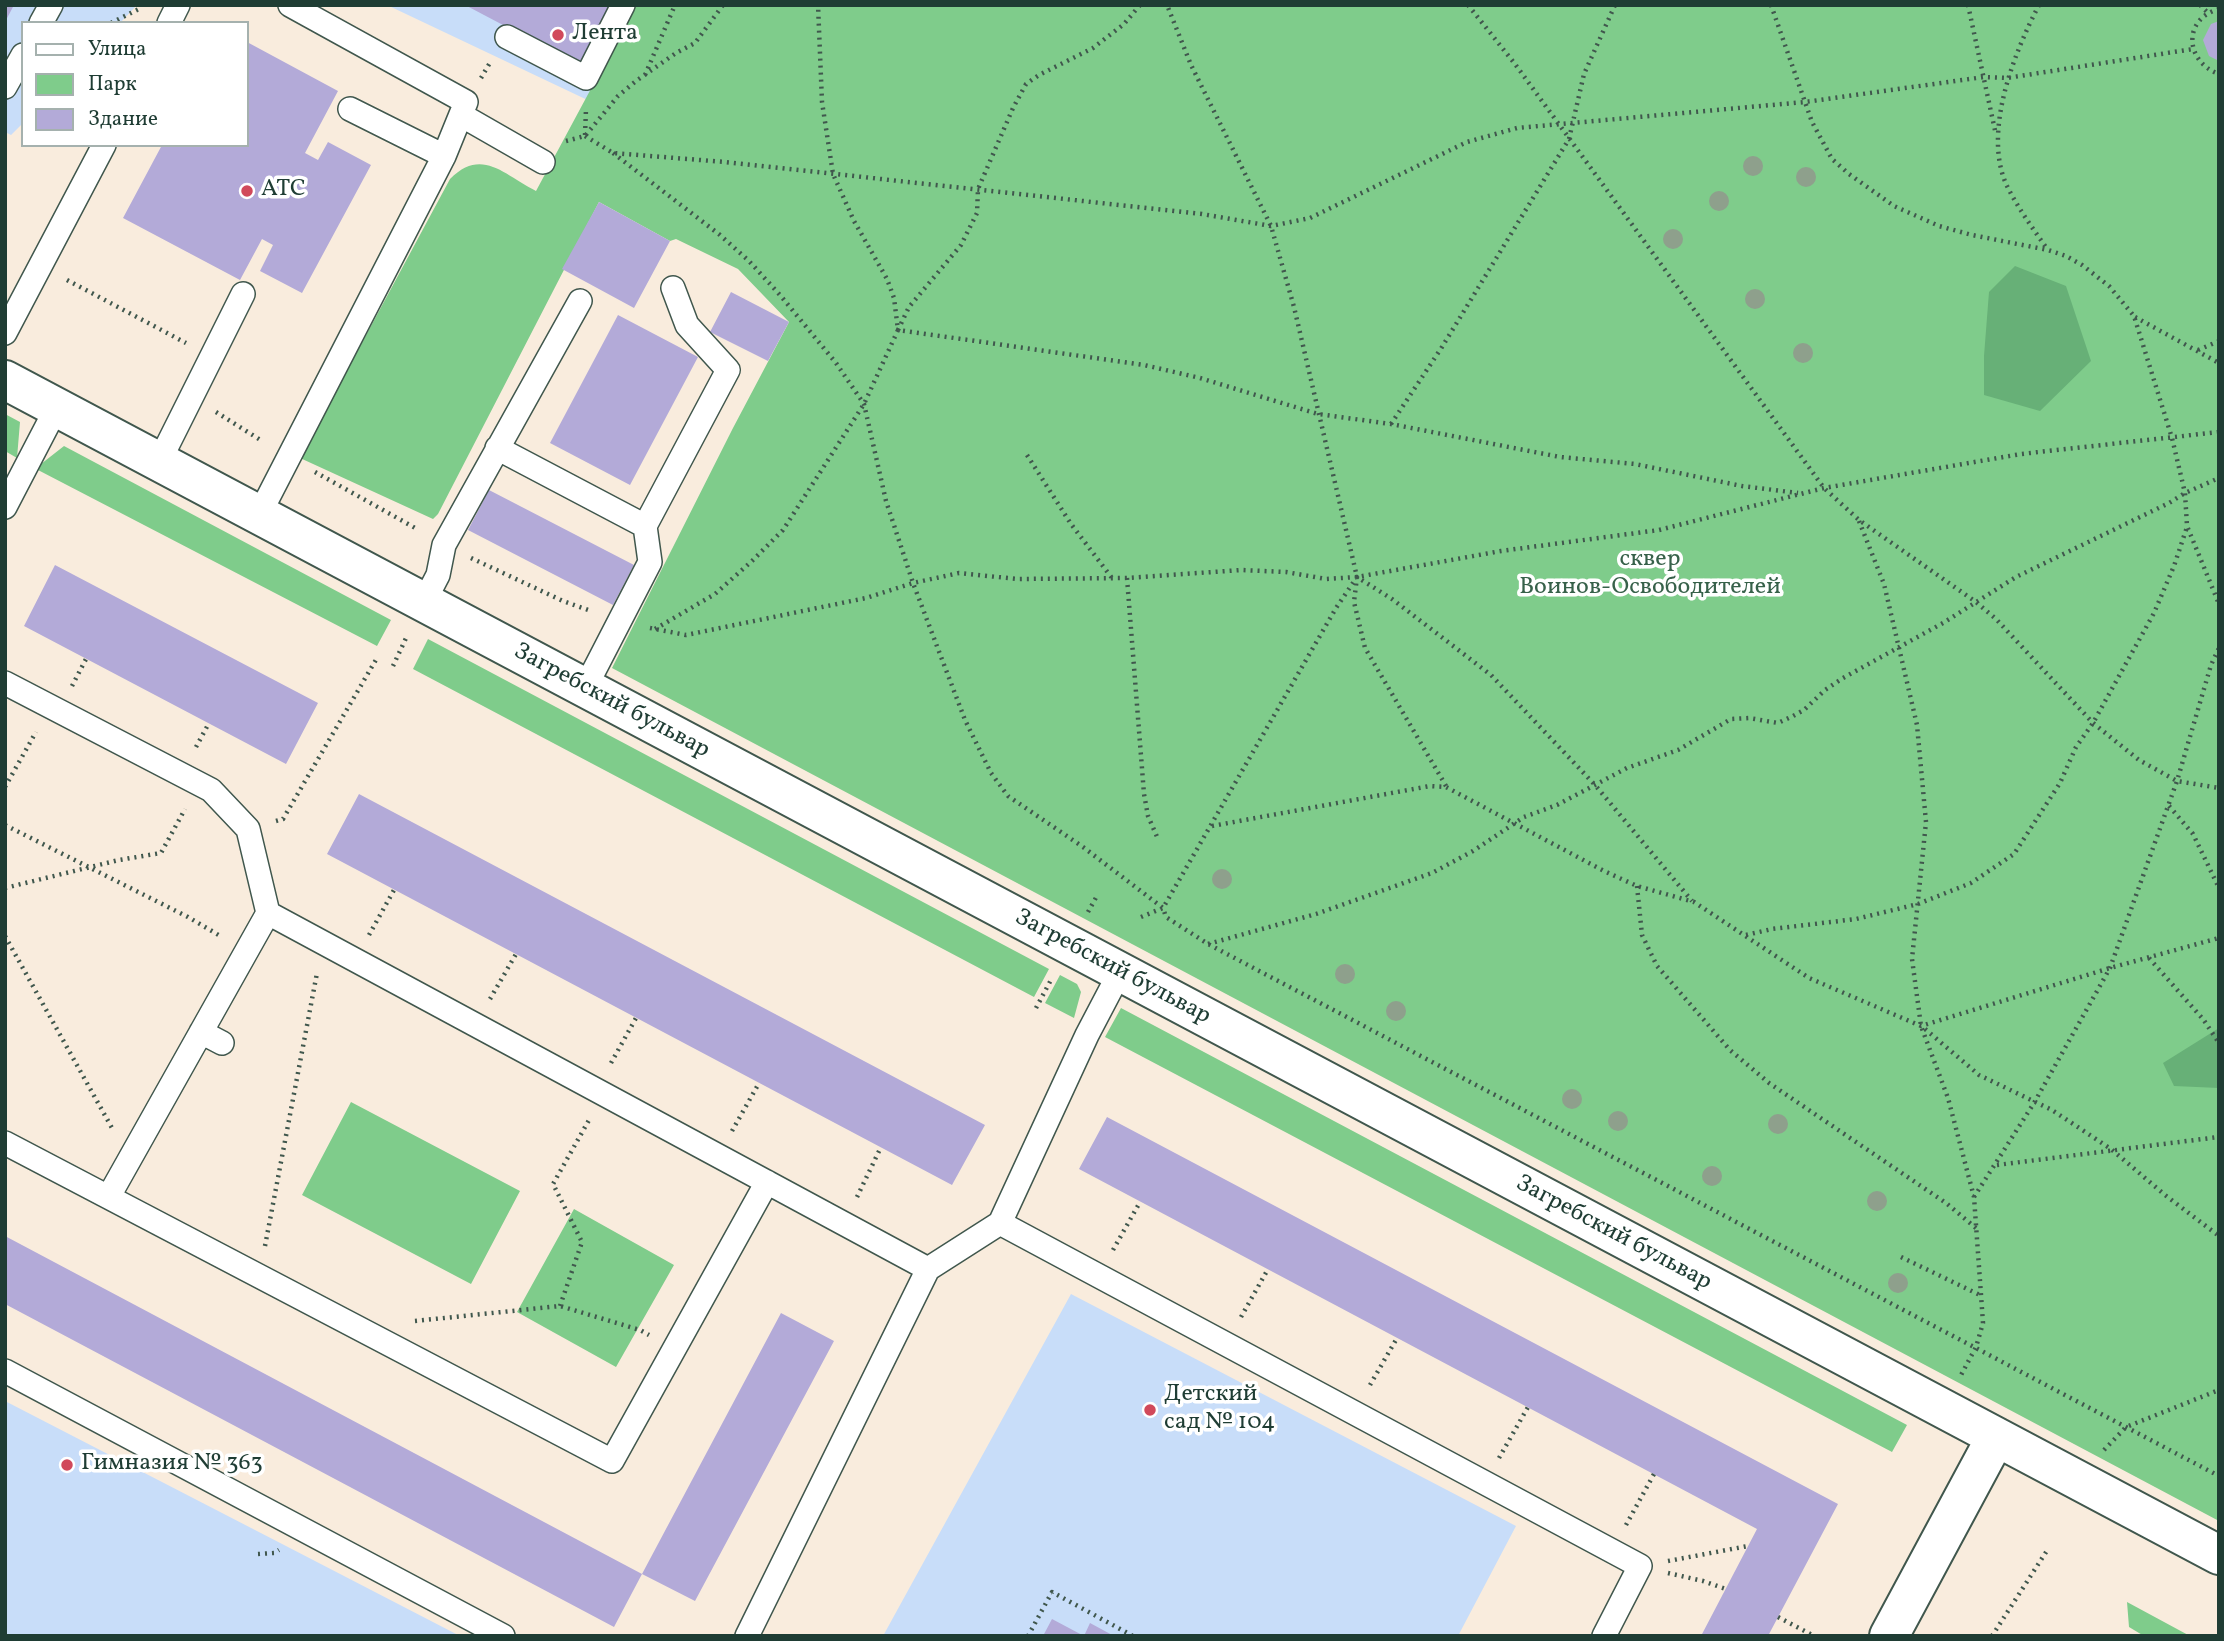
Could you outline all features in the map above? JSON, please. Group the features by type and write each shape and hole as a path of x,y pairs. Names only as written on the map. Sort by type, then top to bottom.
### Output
{"street":[{"name":"Загребский бульвар","path":"5,380 259,515 417,616 584,688 2219,1555"},
{"path":"1889,1636 1996,1437"}],"lane":[{"path":"42,21 51,5"},
{"path":"170,21 178,5"},
{"path":"290,5 463,109 543,162"},
{"path":"507,37 586,78 623,5"},
{"path":"5,87 21,59"},
{"path":"350,109 444,156"},
{"path":"259,515 444,156 463,109"},
{"path":"5,333 103,147"},
{"path":"584,688 650,562 645,526 729,370 687,325 673,288"},
{"path":"159,462 243,294"},
{"path":"417,616 438,575 444,545 580,301"},
{"path":"5,507 57,407"},
{"path":"497,448 645,526"},
{"path":"5,683 211,790 248,829 268,913 109,1196"},
{"path":"268,913 928,1269"},
{"path":"747,1636 928,1269 1000,1223 1087,1035 1120,972"},
{"path":"201,1032 222,1043"},
{"path":"5,1143 612,1461 767,1182"},
{"path":"1000,1223 1640,1566 1604,1636"},
{"path":"5,1371 503,1636"}],"path":[{"path":"115,21 146,5"},
{"path":"645,75 675,5"},
{"path":"723,5 695,43 676,52 618,96 585,136 613,153 720,235 749,261 835,363 864,404 886,501 913,583 974,740 991,773 1008,796 1083,847 1163,908 1166,917 1208,944 2219,1476"},
{"path":"818,5 822,102 833,174 854,221 887,279 894,298 898,330"},
{"path":"655,629 715,594 783,530 864,404 909,307 961,245 976,214 978,189 1026,84 1093,48 1124,24 1140,5"},
{"path":"1167,5 1191,65 1271,226 1294,307 1357,577 1354,602 1365,648 1446,787"},
{"path":"1468,5 1515,64 1824,488 1859,520 1996,619 2093,723 2139,760 2177,781 2219,788"},
{"path":"1391,424 1442,347 1569,139 1584,74 1615,5"},
{"path":"1772,5 1812,122 1832,159 1894,206 1939,226 2066,256 2109,286 2134,316 2219,363"},
{"path":"1968,5 2006,184 2048,250"},
{"path":"1997,139 2007,78 2039,5"},
{"path":"2200,5 2208,13"},
{"path":"2219,9 2208,13 2196,26 2192,37 2195,56 2204,68 2219,74"},
{"path":"463,109 507,37"},
{"path":"613,153 978,189 1202,214 1271,226 1310,218 1467,142 1517,128 1805,102 1984,77 2007,78 2193,49"},
{"path":"40,266 211,356"},
{"path":"2134,316 2172,438 2185,493 2188,526 2219,604"},
{"path":"898,330 1144,365 1200,378 1318,414 1391,424 1560,457 1635,464 1742,486 1802,494"},
{"path":"2197,350 2219,341"},
{"path":"192,398 444,545 563,601 619,622 686,635 866,598 913,583 959,573 1017,579 1127,578 1241,570 1286,572 1325,579 1357,577 1501,551 1659,530 1824,488 2021,454 2219,432"},
{"path":"1027,455 1071,524 1112,578"},
{"path":"1208,944 1316,914 1432,873 1524,817 1557,805 1628,768 1678,750 1731,719 1749,718 1778,723 1804,710 1834,684 1943,623 2017,577 2219,478"},
{"path":"1859,520 1884,584 1917,725 1926,822 1912,959 1921,1026 1948,1098 1974,1197 1982,1296 1983,1323 1976,1347 1963,1372"},
{"path":"1746,935 1772,929 1856,919 1918,904 1971,883 2014,854 2060,783 2076,747 2093,723 2154,613 2188,526"},
{"path":"1357,577 1392,599 1491,675 1595,785 1694,902"},
{"path":"1141,917 1163,908 1336,608 1357,577"},
{"path":"1127,578 1144,794 1148,816 1158,839"},
{"path":"393,666 417,616"},
{"path":"1974,1197 2034,1103 2110,968 2177,781 2211,665 2219,648"},
{"path":"248,829 283,819 377,658"},
{"path":"5,787 50,706"},
{"path":"5,888 161,853 199,784"},
{"path":"1212,826 1430,786 1446,787 1604,871 1637,886 1694,902 1809,978 1921,1026 1939,1044 1979,1074 2052,1110 2111,1150 2219,1237"},
{"path":"2168,805 2193,834 2219,888"},
{"path":"5,825 188,917 247,951"},
{"path":"1637,886 1642,935 1657,966 1730,1050 1769,1083 1946,1203 1977,1230"},
{"path":"356,960 394,890"},
{"path":"1084,919 1098,894"},
{"path":"5,936 116,1134 138,1146"},
{"path":"1921,1026 2110,968 2219,939"},
{"path":"260,1275 316,975 320,940"},
{"path":"475,1025 516,954"},
{"path":"2149,958 2203,1019 2219,1043"},
{"path":"1036,1008 1055,972"},
{"path":"560,1306 582,1242 553,1184 636,1018"},
{"path":"719,1156 759,1083"},
{"path":"1996,1166 2219,1138"},
{"path":"843,1223 881,1147"},
{"path":"1099,1276 1140,1202"},
{"path":"1900,1256 1982,1296"},
{"path":"1226,1344 1268,1269"},
{"path":"372,1334 386,1324 560,1306 640,1329 675,1349"},
{"path":"1354,1412 1397,1338"},
{"path":"2102,1451 2126,1427 2219,1390"},
{"path":"1485,1483 1528,1407"},
{"path":"1612,1551 1654,1474"},
{"path":"1640,1566 1748,1546"},
{"path":"1992,1636 2048,1549"},
{"path":"1640,1566 1726,1589"},
{"path":"1028,1636 1052,1592 1133,1636"},
{"path":"1778,1617 1814,1636"}],"shaded area":[{"path":"5,5 137,5 122,21 21,21 21,125 11,135 5,132"},
{"path":"387,5 650,5 598,105"},
{"name":"Детский сад № 104","path":"1071,1294 1516,1526 1458,1636 883,1636"},
{"name":"Гимназия № 363","path":"5,1401 286,1546 460,1636 5,1636"}],"green space":[{"name":"сквер Воинов-Освободителей","path":"636,5 2219,5 2219,1521 612,668 789,322 738,269 676,239 670,241 599,202 438,514 433,519 300,458 450,179 472,165 483,165 493,167 536,191"},
{"path":"2015,266 2066,286 2091,361 2040,411 1984,395 1989,292"},
{"path":"5,414 20,422 17,458 5,451"},
{"path":"64,446 391,620 377,646 38,470 41,464"},
{"path":"428,639 1049,969 1034,997 413,669"},
{"path":"1060,975 1077,984 1081,992 1074,1018 1045,1003"},
{"path":"1121,1008 1907,1425 1892,1452 1105,1037"},
{"path":"2219,1028 2219,1088 2174,1086 2163,1063"},
{"path":"351,1102 520,1191 471,1284 302,1195"},
{"path":"574,1209 674,1265 616,1367 517,1312"},
{"path":"2127,1602 2190,1636 2144,1636 2129,1627"}],"building":[{"path":"5,5 14,5 5,22"},
{"name":"Лента","path":"465,5 611,5 579,65"},
{"path":"2219,21 2219,61 2209,56 2203,40 2211,24"},
{"name":"АТС","path":"248,43 338,91 305,153 318,160 328,142 371,165 302,293 260,271 273,245 262,239 240,280 123,218 161,147 248,147"},
{"path":"599,202 670,241 634,308 562,269"},
{"path":"731,292 789,322 768,361 710,332"},
{"path":"618,315 698,357 630,485 550,443"},
{"path":"489,490 634,565 613,605 468,530"},
{"path":"55,565 318,703 286,764 24,626"},
{"path":"359,794 985,1125 952,1185 327,854"},
{"path":"1107,1117 1838,1504 1768,1636 1701,1636 1757,1529 1079,1169"},
{"path":"5,1236 642,1574 614,1627 5,1304"},
{"path":"781,1313 834,1341 695,1601 642,1574"},
{"path":"1052,1619 1084,1636 1043,1636"},
{"path":"1090,1623 1114,1636 1084,1636"}],"place":[{"name":"Лента","path":"558,35"},
{"name":"АТС","path":"247,191"},
{"name":"Детский сад № 104","path":"1150,1410"},
{"name":"Гимназия № 363","path":"67,1465"}]}
